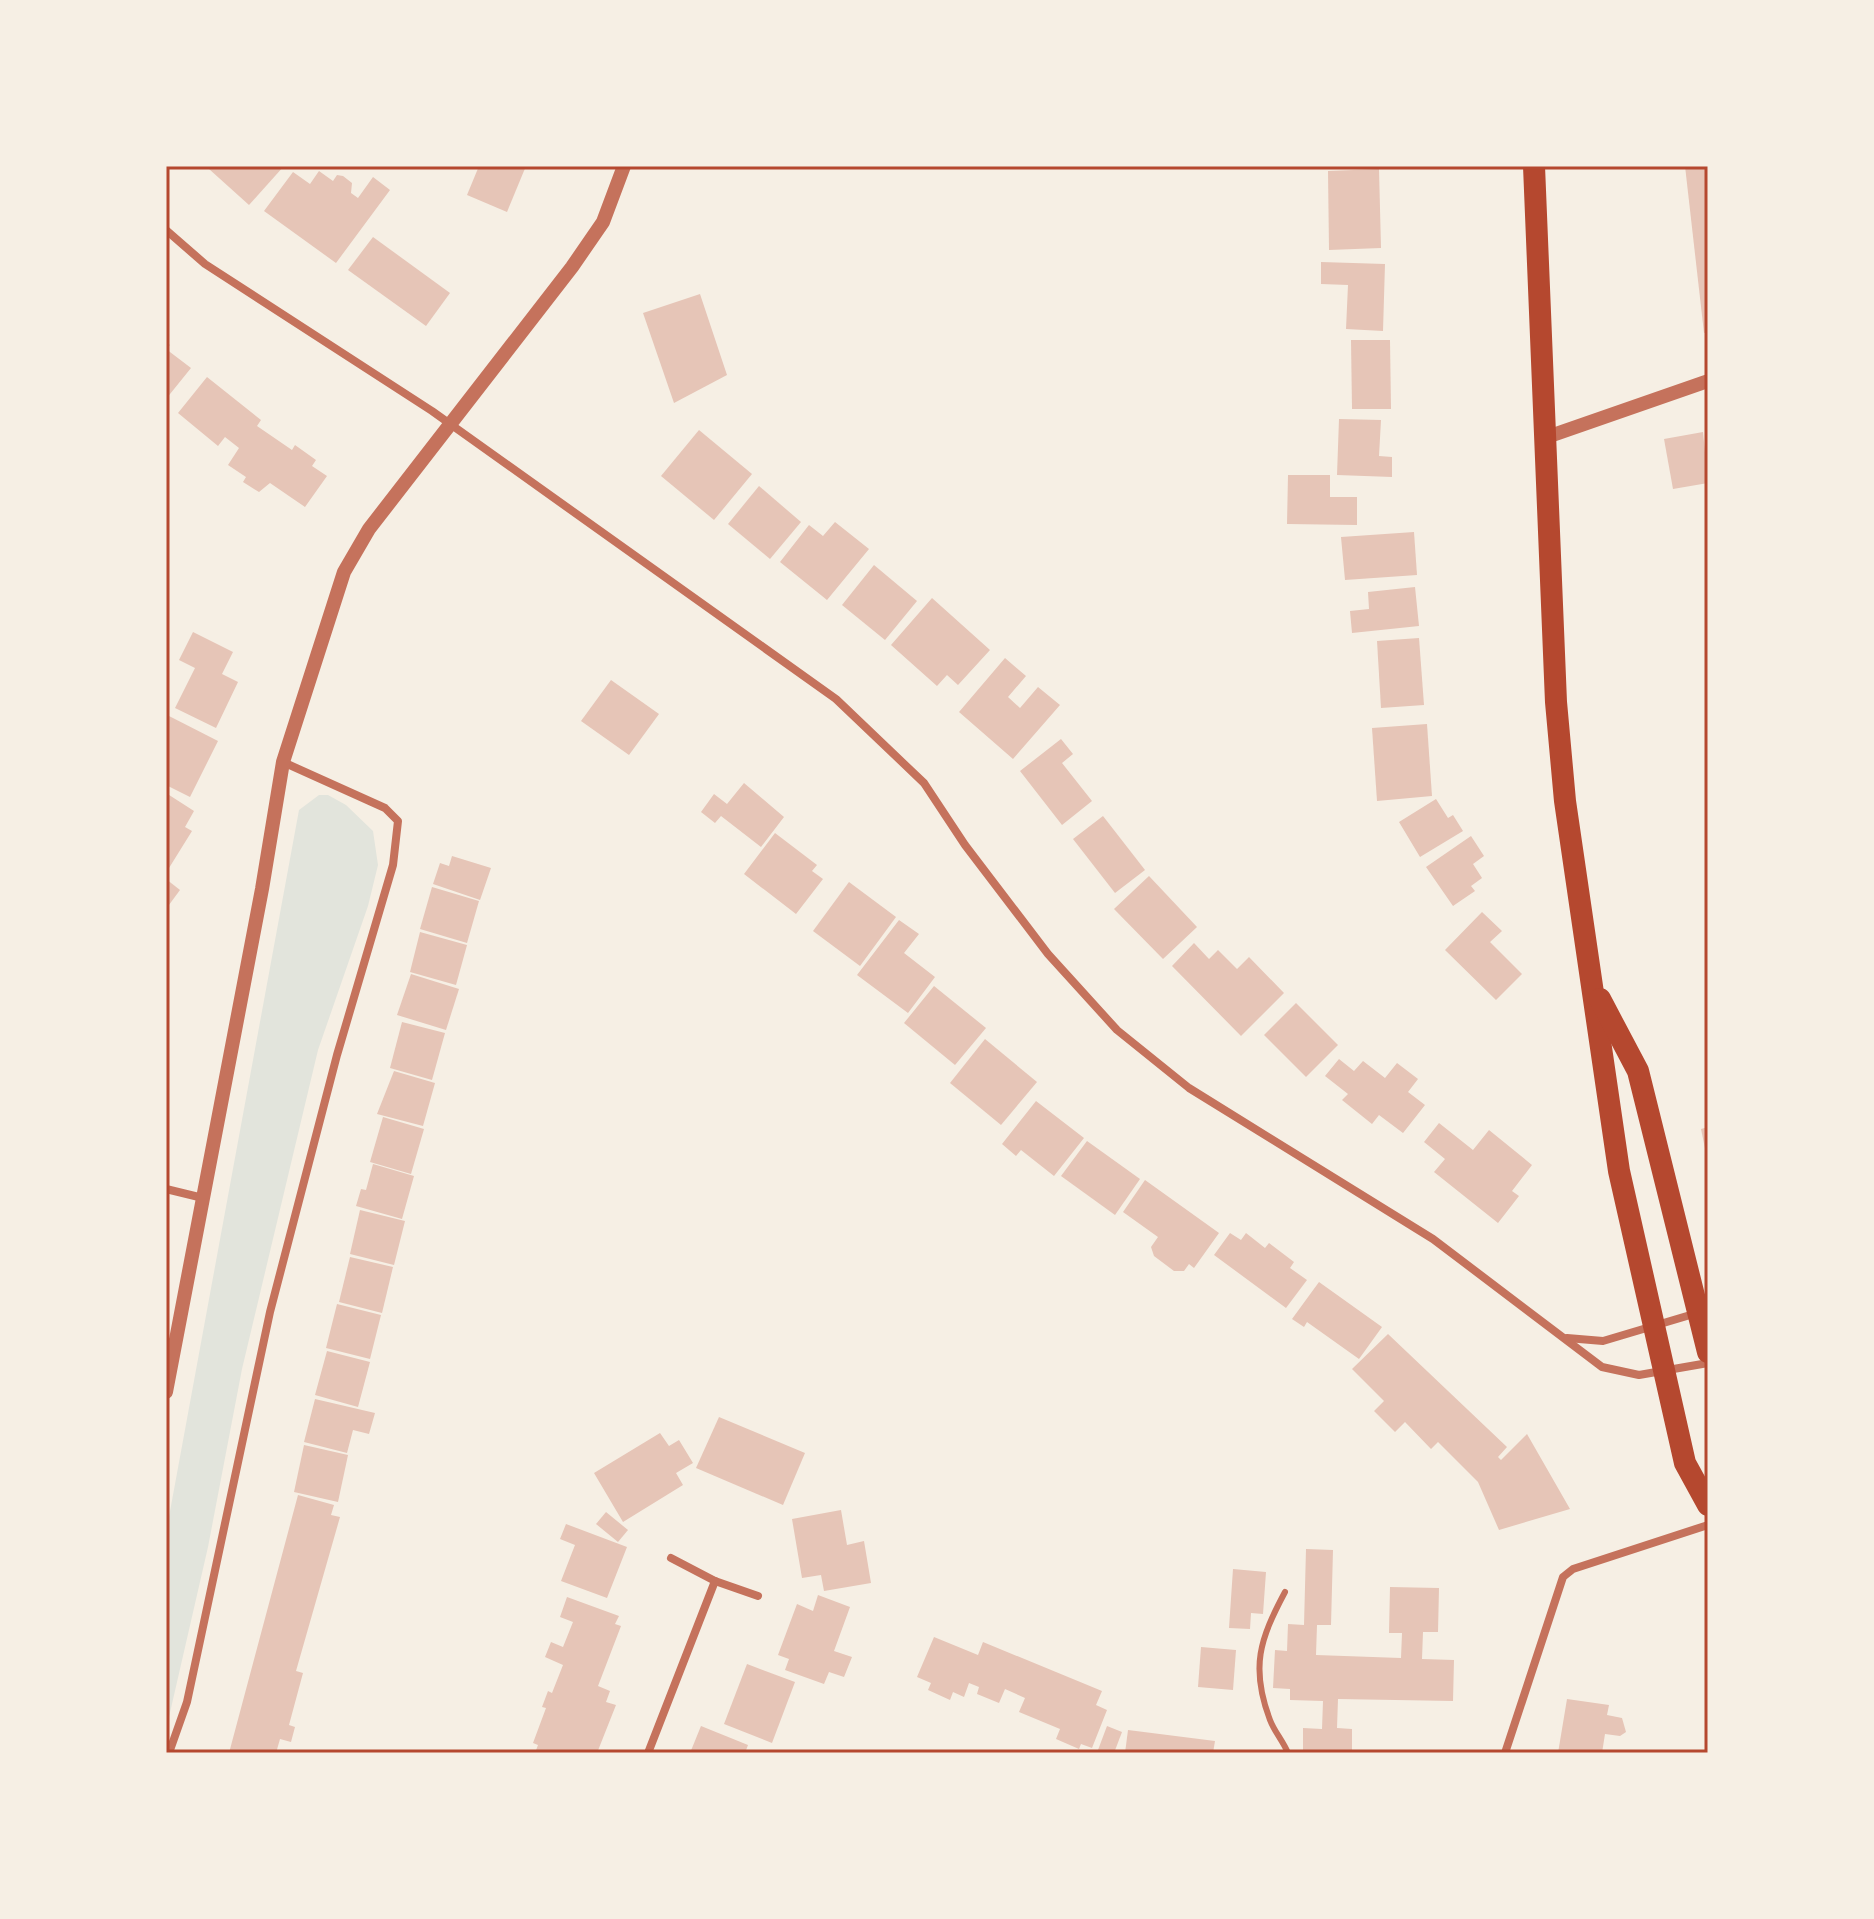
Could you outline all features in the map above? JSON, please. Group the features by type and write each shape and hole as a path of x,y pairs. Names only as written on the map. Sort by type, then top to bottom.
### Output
{"highway":[{"path":"1534,166 1556,702 1565,801 1619,1171 1685,1463 1708,1505"},
{"path":"1591,982 1638,1071 1703,1311 1708,1352"}],"street":[{"path":"166,1392 283,762 344,572 369,529 603,222 624,166"},
{"path":"166,230 205,264 432,411 836,699 924,783 965,845 1048,954 1117,1030 1189,1088 1433,1239 1602,1367 1618,1373 1663,1373 1708,1363"},
{"path":"1547,437 1708,381"},
{"path":"169,1753 187,1702 270,1312 337,1055 393,865 398,832 398,821 385,808 283,762"},
{"path":"166,1189 203,1198"},
{"path":"1566,1338 1603,1341 1703,1311"},
{"path":"1505,1753 1563,1577 1573,1569 1708,1525"},
{"path":"671,1558 715,1581 758,1596"},
{"path":"648,1753 715,1581"}],"lane":[{"path":"1285,1592 1264,1632 1258,1661 1260,1690 1271,1724 1288,1753"}],"shaded area":[{"path":"319,795 328,795 346,805 373,831 378,865 368,906 318,1050 242,1369 208,1547 166,1730 166,1533 299,810"}],"building":[{"path":"212,166 284,166 249,205 209,169"},
{"path":"479,166 526,166 507,212 467,195"},
{"path":"1685,166 1708,166 1708,332 1704,333"},
{"path":"1379,169 1381,248 1329,250 1328,171"},
{"path":"319,171 333,181 337,175 343,176 352,183 351,193 358,198 373,177 390,190 336,263 264,211 293,172 310,184"},
{"path":"373,237 450,293 426,326 348,270"},
{"path":"1321,262 1385,264 1383,331 1346,329 1348,285 1321,284"},
{"path":"700,294 727,375 674,403 643,313"},
{"path":"1351,340 1390,340 1391,409 1352,409"},
{"path":"166,349 191,368 166,399"},
{"path":"207,377 261,420 257,426 292,450 295,445 316,460 312,466 327,476 305,507 270,483 259,492 243,482 246,477 228,465 239,448 225,437 218,446 178,413"},
{"path":"1339,419 1381,420 1379,456 1392,457 1392,477 1337,475"},
{"path":"699,430 752,474 714,520 661,476"},
{"path":"1703,432 1708,483 1673,489 1664,439"},
{"path":"1288,475 1330,475 1330,497 1357,497 1357,525 1287,524"},
{"path":"759,486 801,522 770,559 728,524"},
{"path":"835,522 869,549 827,600 780,562 809,525 823,536"},
{"path":"1414,532 1417,575 1345,580 1341,537"},
{"path":"874,565 917,601 885,640 842,605"},
{"path":"1415,587 1419,626 1352,633 1350,611 1369,609 1368,592"},
{"path":"932,598 990,650 958,685 947,675 937,686 891,645"},
{"path":"193,632 233,652 222,674 238,682 216,728 175,708 195,668 179,660"},
{"path":"1419,638 1424,705 1381,708 1377,641"},
{"path":"1005,658 1026,676 1008,697 1020,708 1038,687 1060,705 1013,759 959,712"},
{"path":"611,680 659,714 629,755 581,721"},
{"path":"169,716 218,741 190,797 166,785"},
{"path":"1427,724 1432,796 1377,801 1372,728"},
{"path":"1061,739 1073,754 1062,763 1092,801 1062,825 1020,771"},
{"path":"744,783 784,817 761,847 721,816 715,823 701,812 714,794 727,804"},
{"path":"166,793 194,811 185,827 192,831 169,868"},
{"path":"1436,799 1448,818 1453,815 1463,831 1420,857 1399,822"},
{"path":"1103,816 1145,870 1115,893 1073,839"},
{"path":"775,833 817,865 812,871 823,879 796,914 744,874"},
{"path":"1471,836 1484,856 1473,864 1482,878 1471,886 1475,891 1453,906 1426,867"},
{"path":"452,856 491,868 480,900 433,884 440,863 449,866"},
{"path":"1149,876 1197,927 1163,959 1114,909"},
{"path":"166,879 180,890 166,909"},
{"path":"849,882 896,917 860,966 813,931"},
{"path":"432,887 479,901 467,943 420,929"},
{"path":"1482,912 1502,931 1490,942 1522,974 1496,1000 1445,950"},
{"path":"899,920 919,934 904,953 935,977 908,1013 857,975"},
{"path":"420,932 467,945 456,985 410,972"},
{"path":"1194,943 1209,959 1218,950 1237,969 1249,957 1284,993 1241,1036 1172,966"},
{"path":"411,974 459,989 446,1030 397,1015"},
{"path":"934,986 986,1028 955,1065 904,1023"},
{"path":"1296,1003 1338,1045 1306,1077 1264,1035"},
{"path":"402,1022 445,1033 432,1080 390,1068"},
{"path":"985,1039 1037,1082 1001,1125 950,1083"},
{"path":"1339,1059 1354,1071 1363,1061 1385,1078 1397,1063 1418,1079 1408,1092 1425,1105 1403,1133 1379,1115 1372,1124 1342,1100 1348,1094 1325,1076"},
{"path":"394,1071 435,1083 423,1126 377,1114"},
{"path":"1036,1101 1084,1138 1054,1176 1021,1150 1016,1156 1002,1144"},
{"path":"383,1117 424,1129 411,1174 370,1162"},
{"path":"1439,1123 1473,1150 1489,1130 1532,1165 1512,1191 1519,1196 1498,1223 1434,1172 1445,1159 1424,1142"},
{"path":"1708,1127 1708,1158 1707,1158 1701,1129"},
{"path":"1087,1141 1140,1179 1115,1215 1061,1176"},
{"path":"373,1164 414,1176 402,1219 356,1206 361,1189 366,1190"},
{"path":"1145,1180 1219,1233 1194,1268 1189,1264 1184,1271 1174,1271 1154,1256 1151,1247 1158,1237 1123,1212"},
{"path":"360,1210 405,1221 394,1265 350,1254"},
{"path":"1230,1233 1241,1240 1246,1233 1265,1248 1269,1243 1294,1262 1290,1268 1307,1280 1286,1308 1214,1255"},
{"path":"350,1257 393,1267 382,1313 339,1302"},
{"path":"1319,1282 1382,1327 1359,1359 1307,1322 1304,1327 1292,1319"},
{"path":"337,1304 381,1315 370,1359 326,1348"},
{"path":"1388,1334 1507,1447 1498,1457 1501,1460 1527,1434 1570,1509 1499,1530 1478,1482 1438,1442 1431,1449 1405,1422 1395,1432 1374,1411 1384,1401 1352,1369"},
{"path":"327,1351 370,1362 358,1407 315,1395"},
{"path":"315,1399 375,1413 369,1434 353,1430 347,1453 304,1442"},
{"path":"719,1417 805,1453 783,1505 696,1468"},
{"path":"660,1433 669,1446 679,1440 693,1463 676,1473 683,1485 623,1522 594,1473"},
{"path":"304,1445 348,1455 338,1502 294,1492"},
{"path":"298,1495 334,1505 331,1515 340,1517 296,1671 303,1673 289,1725 295,1727 291,1742 280,1739 276,1753 229,1753"},
{"path":"841,1510 847,1545 864,1541 871,1583 824,1591 821,1575 802,1578 792,1519"},
{"path":"606,1512 628,1530 618,1542 596,1524"},
{"path":"566,1524 627,1547 607,1598 561,1581 575,1545 560,1539"},
{"path":"1306,1549 1333,1550 1331,1625 1317,1625 1316,1655 1401,1658 1402,1633 1389,1633 1390,1587 1439,1588 1438,1632 1423,1632 1422,1659 1454,1660 1453,1701 1338,1699 1337,1728 1352,1729 1352,1753 1303,1753 1303,1728 1322,1729 1323,1701 1290,1700 1290,1689 1273,1688 1275,1650 1287,1651 1288,1624 1304,1625"},
{"path":"1233,1569 1266,1572 1263,1614 1251,1613 1250,1629 1229,1628"},
{"path":"818,1595 850,1607 834,1651 852,1657 844,1677 829,1672 824,1684 785,1670 789,1659 778,1655 797,1604 813,1611"},
{"path":"567,1597 619,1616 615,1624 621,1626 598,1686 610,1691 606,1702 616,1705 597,1753 535,1753 538,1745 533,1743 546,1708 542,1707 548,1691 552,1693 563,1665 545,1657 551,1642 563,1647 573,1622 560,1617"},
{"path":"934,1637 978,1655 983,1642 1102,1691 1096,1705 1107,1710 1092,1748 1081,1744 1079,1749 1056,1739 1060,1729 1019,1712 1025,1698 1005,1689 999,1703 977,1694 979,1687 969,1683 964,1697 953,1692 950,1700 928,1690 931,1683 917,1677"},
{"path":"1201,1647 1236,1650 1233,1690 1198,1687"},
{"path":"747,1664 795,1682 772,1743 724,1724"},
{"path":"1567,1699 1609,1705 1607,1715 1622,1718 1626,1732 1620,1736 1605,1734 1602,1753 1558,1753"},
{"path":"701,1726 748,1745 745,1753 690,1753"},
{"path":"1107,1726 1122,1732 1114,1753 1098,1750"},
{"path":"1128,1730 1215,1741 1213,1753 1125,1753"}]}
